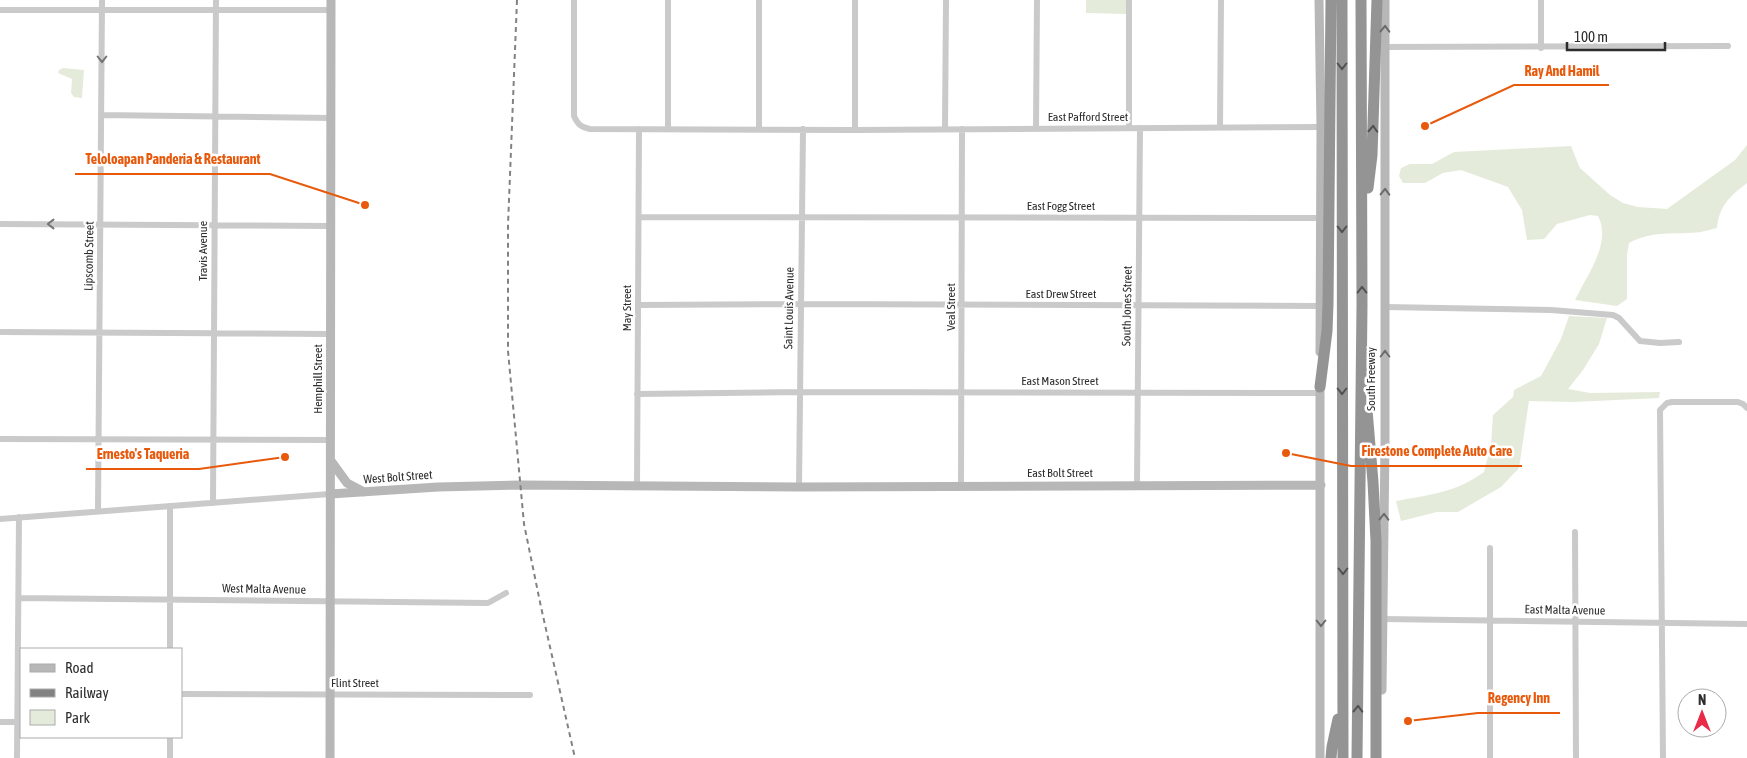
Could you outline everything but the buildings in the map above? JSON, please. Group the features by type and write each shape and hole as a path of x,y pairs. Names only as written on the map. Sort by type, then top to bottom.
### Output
{"highway":[{"path":"1320,390 1327,331 1328,304 1331,0"},
{"path":"1342,0 1343,758"},
{"name":"South Freeway","path":"1357,758 1362,229 1361,0"},
{"path":"1362,229 1372,155 1377,0"},
{"path":"1361,338 1376,541 1376,758"},
{"path":"1332,758 1332,747 1343,697"}],"main road":[{"name":"Hemphill Street","path":"330,758 331,0"},
{"path":"1319,0 1322,127 1320,218 1320,758"},
{"name":"South Freeway","path":"1381,758 1385,444 1385,0"},
{"path":"330,460 347,483 364,492"},
{"name":"East Bolt Street","path":"799,487 1321,485"},
{"name":"West Bolt Street","path":"330,494 438,487 492,486 799,487"}],"street":[{"name":"Lipscomb Street","path":"98,511 102,0"},
{"name":"Travis Avenue","path":"213,503 216,0"},
{"name":"East Pafford Street","path":"574,0 574,116 577,123 582,127 590,129 855,130 1322,127"},
{"path":"668,0 668,129"},
{"path":"759,0 759,129"},
{"path":"855,0 855,130"},
{"path":"945,129 946,0"},
{"path":"1036,128 1037,0"},
{"path":"1129,128 1130,0"},
{"path":"1220,127 1221,0"},
{"path":"1541,0 1541,48"},
{"path":"0,10 331,10"},
{"path":"1384,47 1728,46"},
{"path":"101,115 215,118 331,118"},
{"name":"South Jones Street","path":"1136,485 1140,128"},
{"name":"May Street","path":"637,487 639,129"},
{"name":"Saint Louis Avenue","path":"799,487 803,129"},
{"name":"Veal Street","path":"961,486 962,129"},
{"name":"East Fogg Street","path":"639,217 1320,218"},
{"path":"0,224 330,226"},
{"name":"East Drew Street","path":"638,305 1320,306"},
{"path":"1385,307 1551,310 1613,315 1619,318 1640,342 1660,344 1680,342"},
{"path":"0,332 330,334"},
{"name":"East Mason Street","path":"637,394 1320,390"},
{"path":"1663,758 1660,410 1667,403 1672,402 1738,402 1747,407"},
{"path":"0,439 330,440"},
{"name":"West Bolt Street","path":"0,519 330,494"},
{"path":"170,506 170,648"},
{"path":"17,758 20,694 19,517"},
{"path":"1575,532 1576,758"},
{"path":"1490,548 1490,758"},
{"name":"West Malta Avenue","path":"19,598 488,602 506,593"},
{"name":"East Malta Avenue","path":"1382,619 1747,624"},
{"name":"Flint Street","path":"182,694 530,695"},
{"path":"0,722 18,722"},
{"path":"170,738 170,758"}],"green space":[{"path":"1086,0 1127,0 1127,14 1086,13"},
{"path":"63,68 84,70 82,98 74,97 71,93 72,79 58,73"},
{"path":"1747,145 1747,183 1726,202 1720,214 1717,228 1701,232 1647,236 1629,243 1627,255 1627,299 1617,306 1575,300 1600,248 1602,226 1598,216 1590,215 1557,224 1544,239 1527,240 1522,210 1508,187 1461,170 1443,173 1425,183 1403,183 1399,176 1401,168 1410,164 1432,164 1454,152 1571,146 1580,168 1610,195 1623,203 1638,207 1667,209 1735,160"},
{"path":"1569,316 1607,318 1599,344 1583,370 1568,389 1590,393 1660,392 1659,398 1573,402 1529,401 1519,468 1501,487 1458,512 1437,512 1401,521 1396,501 1453,488 1474,479 1484,472 1491,445 1493,415 1513,397 1514,390 1541,376 1561,339"}],"railway":[{"path":"517,0 508,225 508,351 524,524 575,758"}],"place":[{"name":"Ray And Hamil","path":"1425,126"},
{"name":"Teloloapan Panderia & Restaurant","path":"365,205"},
{"name":"Firestone Complete Auto Care","path":"1286,453"},
{"name":"Ernesto's Taqueria","path":"285,457"},
{"name":"Regency Inn","path":"1408,721"}]}
